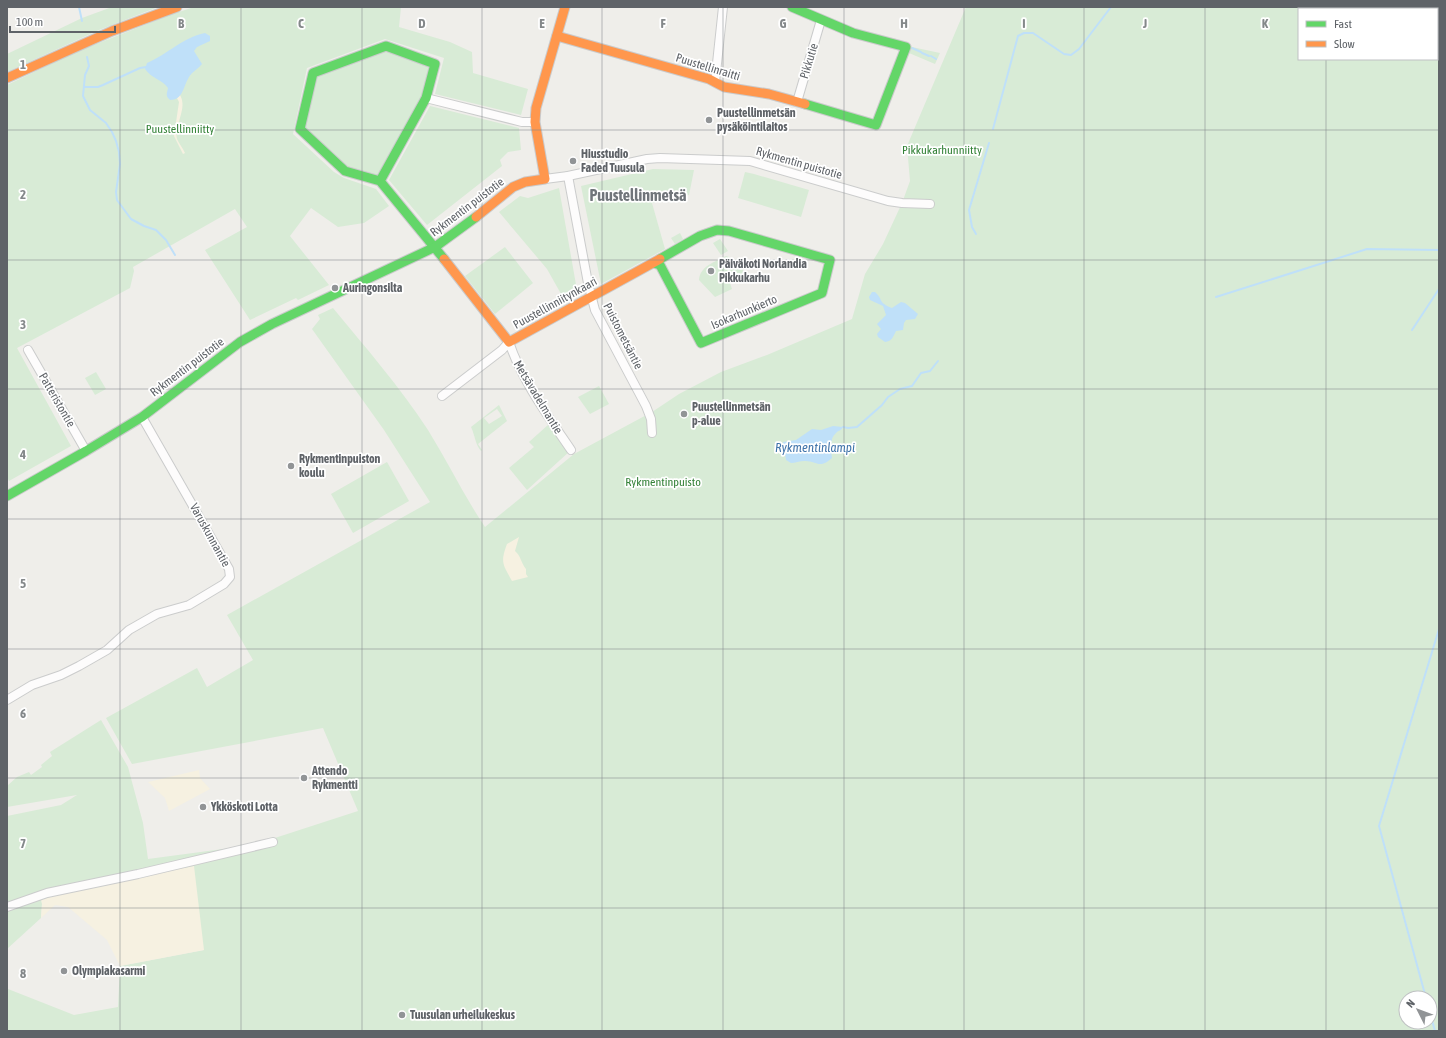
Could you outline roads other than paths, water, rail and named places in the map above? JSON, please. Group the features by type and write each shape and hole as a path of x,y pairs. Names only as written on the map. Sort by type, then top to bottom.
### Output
{"street":[{"path":"7,78 73,48 152,15 177,7"},
{"path":"545,179 535,122 536,108 565,7"},
{"path":"715,82 723,7"},
{"path":"792,7 821,20"},
{"name":"Puustellinraitti","path":"557,36 709,79 724,87 769,94 876,125 906,47 853,33 821,20"},
{"name":"Pikkutie","path":"796,102 821,20"},
{"path":"386,46 435,64 426,98 380,181 345,171 300,129 313,73 386,46"},
{"path":"426,98 522,122 535,122"},
{"name":"Rykmentin puistotie","path":"7,496 142,417 240,342 265,328 435,247 513,187 525,182 568,176 647,159 660,158 750,161 888,201 930,204"},
{"name":"Puistometsäntie","path":"568,176 591,297 595,310 646,406 651,419 652,433"},
{"name":"Puustellinniitynkaari","path":"380,181 435,247 509,342 654,263 700,236 718,230 729,231"},
{"name":"Isokarhunkierto","path":"654,263 660,266 701,343 822,293 830,260 729,231"},
{"path":"442,396 502,350 509,342"},
{"name":"Metsävadelmantie","path":"509,342 513,356 538,401 571,450"},
{"name":"Patteristontie","path":"28,350 86,451"},
{"name":"Varuskunnantie","path":"7,700 32,685 61,675 79,666 107,650 129,630 157,614 189,605 224,584 230,577 229,569 142,417"},
{"path":"7,907 47,893 138,874 273,842"}],"water":[{"path":"205,33 210,36 210,41 197,47 194,51 202,64 189,77 178,98 168,99 168,88 145,69 147,63 182,42"},
{"path":"872,292 875,292 887,306 892,308 901,302 905,303 918,314 915,319 906,320 903,330 896,331 889,341 885,342 878,337 877,334 881,329 877,324 886,315 883,306 870,300 869,297"},
{"name":"Rykmentinlampi","path":"833,426 843,427 832,438 832,458 828,462 821,464 808,461 791,463 786,460 783,442 796,440 812,429 821,430"}],"waterway":[{"path":"79,7 82,21"},
{"path":"993,129 1018,36 1024,33 1033,33 1064,54 1071,55 1079,49 1111,7"},
{"path":"912,48 921,52"},
{"path":"922,53 929,56"},
{"path":"931,56 936,59"},
{"path":"87,57 89,66 85,75 83,96 90,110 106,123 116,141 120,164 116,192 117,200 131,219 156,230 166,240 175,255"},
{"path":"84,87 98,87 140,68 146,67"},
{"path":"976,234 972,227 969,210 989,143"},
{"path":"1216,297 1367,249 1439,250"},
{"path":"1412,330 1439,289"},
{"path":"843,427 857,427 882,405 888,397 900,389 912,386 921,373 930,371 938,361"},
{"path":"1424,990 1379,826 1439,629"}],"place":[{"name":"Puustellinmetsän pysäköintilaitos","path":"709,120"},
{"name":"Hiusstudio Faded Tuusula","path":"573,161"},
{"name":"Päiväkoti Norlandia Pikkukarhu","path":"711,271"},
{"name":"Auringonsilta","path":"335,288"},
{"name":"Puustellinmetsän p-alue","path":"684,414"},
{"name":"Rykmentinpuiston koulu","path":"291,466"},
{"name":"Attendo Rykmentti","path":"304,778"},
{"name":"Ykköskoti Lotta","path":"203,807"},
{"name":"Olympiakasarmi","path":"64,971"},
{"name":"Tuusulan urheilukeskus","path":"402,1015"}],"district":[{"name":"Puustellinmetsä","path":"638,195"}],"park label":[{"name":"Puustellinniitty","path":"180,129"},
{"name":"Pikkukarhunniitty","path":"942,150"},
{"name":"Rykmentinpuisto","path":"663,482"}]}
